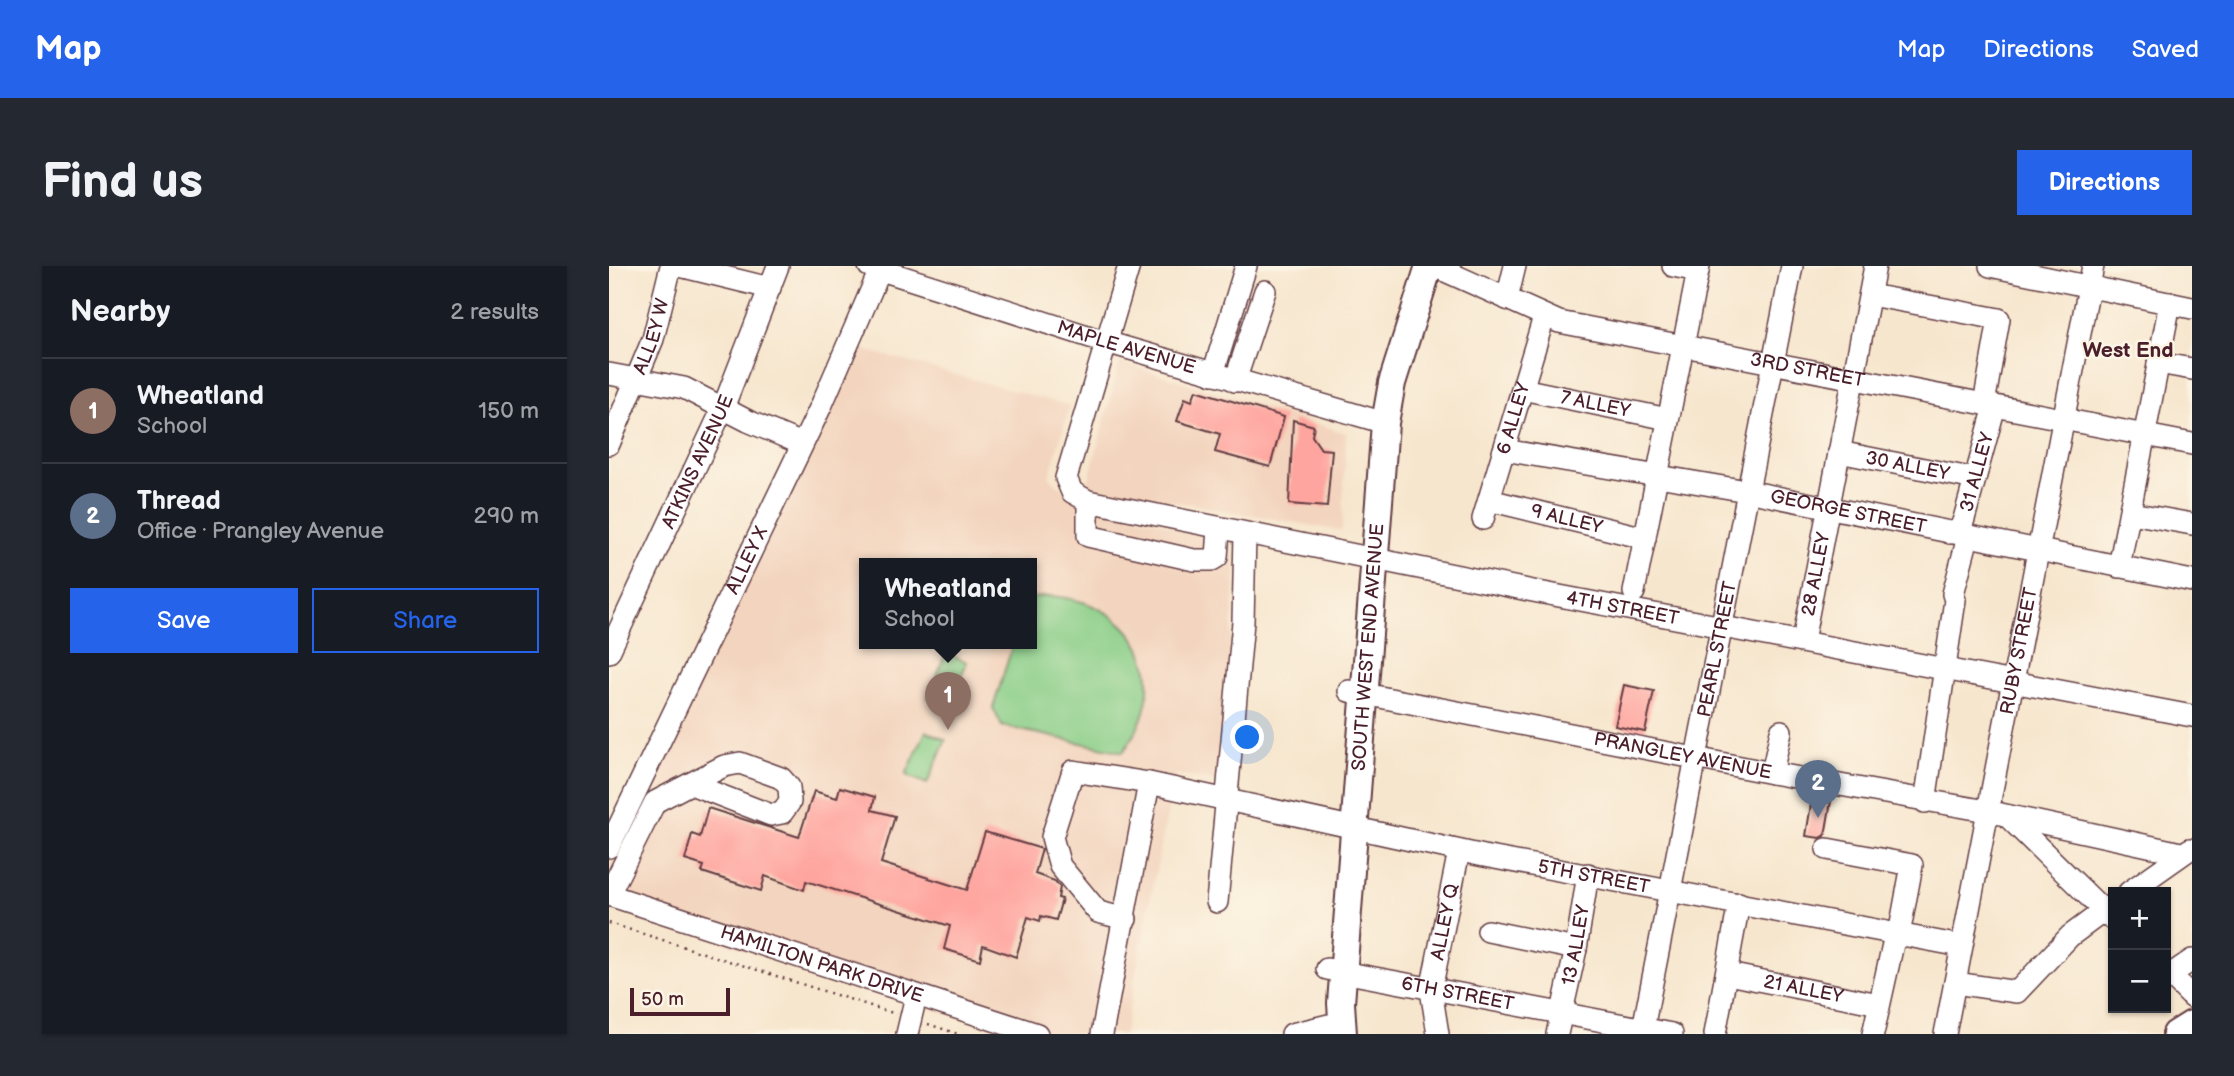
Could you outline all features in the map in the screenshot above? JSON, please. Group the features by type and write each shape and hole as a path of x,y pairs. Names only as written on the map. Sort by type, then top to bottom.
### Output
{"main road":[{"name":"SOUTH WEST END AVENUE","path":"1334,1031 1335,971 1377,421 1376,380 1410,266"},
{"name":"SOUTH WEST END AVENUE","path":"1377,421 1431,266"},
{"path":"2176,1034 2192,1024"}],"street":[{"name":"ALLEY W","path":"609,443 661,314 671,266"},
{"path":"680,266 770,288"},
{"name":"ATKINS AVENUE","path":"609,652 723,408 778,266"},
{"path":"1129,266 1066,478 1072,492 1088,501 1089,536 1194,560 1212,561 1217,556 1219,529"},
{"path":"1213,374 1246,266"},
{"name":"3RD STREET","path":"1431,266 1544,317 2192,444"},
{"path":"1507,299 1515,266"},
{"path":"1635,592 1698,268 1673,266"},
{"name":"PEARL STREET","path":"1642,1031 1672,889 1792,266"},
{"name":"28 ALLEY","path":"1803,641 1875,266"},
{"path":"1990,266 2091,276 2192,308"},
{"name":"MAPLE AVENUE","path":"874,268 1106,342 1377,421"},
{"name":"ALLEY X","path":"609,848 803,444 874,268"},
{"name":"RUBY STREET","path":"1945,1034 1961,946 1997,814 2013,682 2091,276"},
{"name":"31 ALLEY","path":"1870,295 1999,320 1990,405 1975,479 1959,535"},
{"path":"1235,381 1269,302"},
{"path":"2119,567 2170,303"},
{"name":"6 ALLEY","path":"1486,509 1544,317"},
{"path":"2158,363 2192,369"},
{"path":"609,374 684,388 803,444"},
{"name":"7 ALLEY","path":"1522,389 1668,419"},
{"name":"GEORGE STREET","path":"1504,450 1747,491 2192,581"},
{"name":"30 ALLEY","path":"1839,452 1975,479"},
{"name":"4TH STREET","path":"1088,501 1245,535 2192,716"},
{"name":"9 ALLEY","path":"1486,509 1644,538"},
{"path":"2131,513 2192,524"},
{"path":"1217,902 1243,622 1245,535"},
{"path":"1925,802 1955,600 1952,594 1959,535"},
{"name":"PRANGLEY AVENUE","path":"1357,692 2186,851"},
{"path":"1772,773 1781,731"},
{"name":"5TH STREET","path":"1126,919 1098,912 1075,888 1060,866 1052,837 1073,771 1149,783 1459,850 1961,946"},
{"path":"1102,1034 1126,919 1149,783"},
{"path":"609,895 655,802 691,785"},
{"path":"1997,814 2108,910"},
{"path":"1827,849 1912,865 1899,935 1893,944 1884,997 1879,1004 1873,1034"},
{"name":"ALLEY Q","path":"1438,1034 1431,990 1459,850"},
{"path":"2136,887 2186,851"},
{"name":"13 ALLEY","path":"1559,1024 1576,949 1588,874"},
{"name":"HAMILTON PARK DRIVE","path":"609,895 1037,1034"},
{"path":"1715,1034 1738,903"},
{"path":"1955,983 2017,992 2070,936 2108,913"},
{"path":"1487,931 1576,949"},
{"path":"2171,971 2192,960"},
{"name":"6TH STREET","path":"1335,971 1431,990 1559,1024 1672,1034"},
{"name":"21 ALLEY","path":"1727,974 1879,1004"},
{"path":"2171,976 2192,997"},
{"path":"910,1024 916,996"},
{"path":"1292,1034 1334,1031"}],"path":[{"path":"609,923 910,1024 958,1034"}],"shaded area":[{"path":"854,347 1070,406 1049,477 1078,503 1238,540 1221,782 1175,774 1124,1034 1009,1034 609,906 609,850"},
{"path":"1120,362 1346,433 1342,531 1087,486"}],"green space":[{"path":"1052,596 1083,602 1108,614 1127,630 1141,650 1147,673 1147,698 1139,725 1123,752 1002,726 993,708 1011,649 1037,649 1037,598"},
{"path":"946,653 967,662 949,706 928,698"},
{"path":"926,731 946,740 927,784 906,775"}],"building":[{"path":"1196,390 1284,417 1270,467 1215,452 1220,434 1177,421 1185,398 1192,401"},
{"path":"1293,420 1314,426 1312,436 1321,449 1332,450 1327,507 1289,504"},
{"path":"1624,685 1654,691 1645,732 1615,726"},
{"path":"840,787 875,797 872,810 895,816 881,863 967,890 985,832 1042,849 1035,874 1055,881 1060,887 1058,898 1062,899 1056,920 1041,916 1040,921 1028,917 1016,957 983,945 980,960 944,949 950,926 806,881 804,890 765,876 761,891 702,872 704,866 685,860 692,834 700,837 708,808 799,837 814,791 837,798"},
{"path":"1812,798 1831,801 1825,836 1820,838 1806,836"}],"place":[{"name":"Wheatland","path":"948,730"},
{"name":"Thread","path":"1818,818"}],"district":[{"name":"West End","path":"2128,350"}]}
